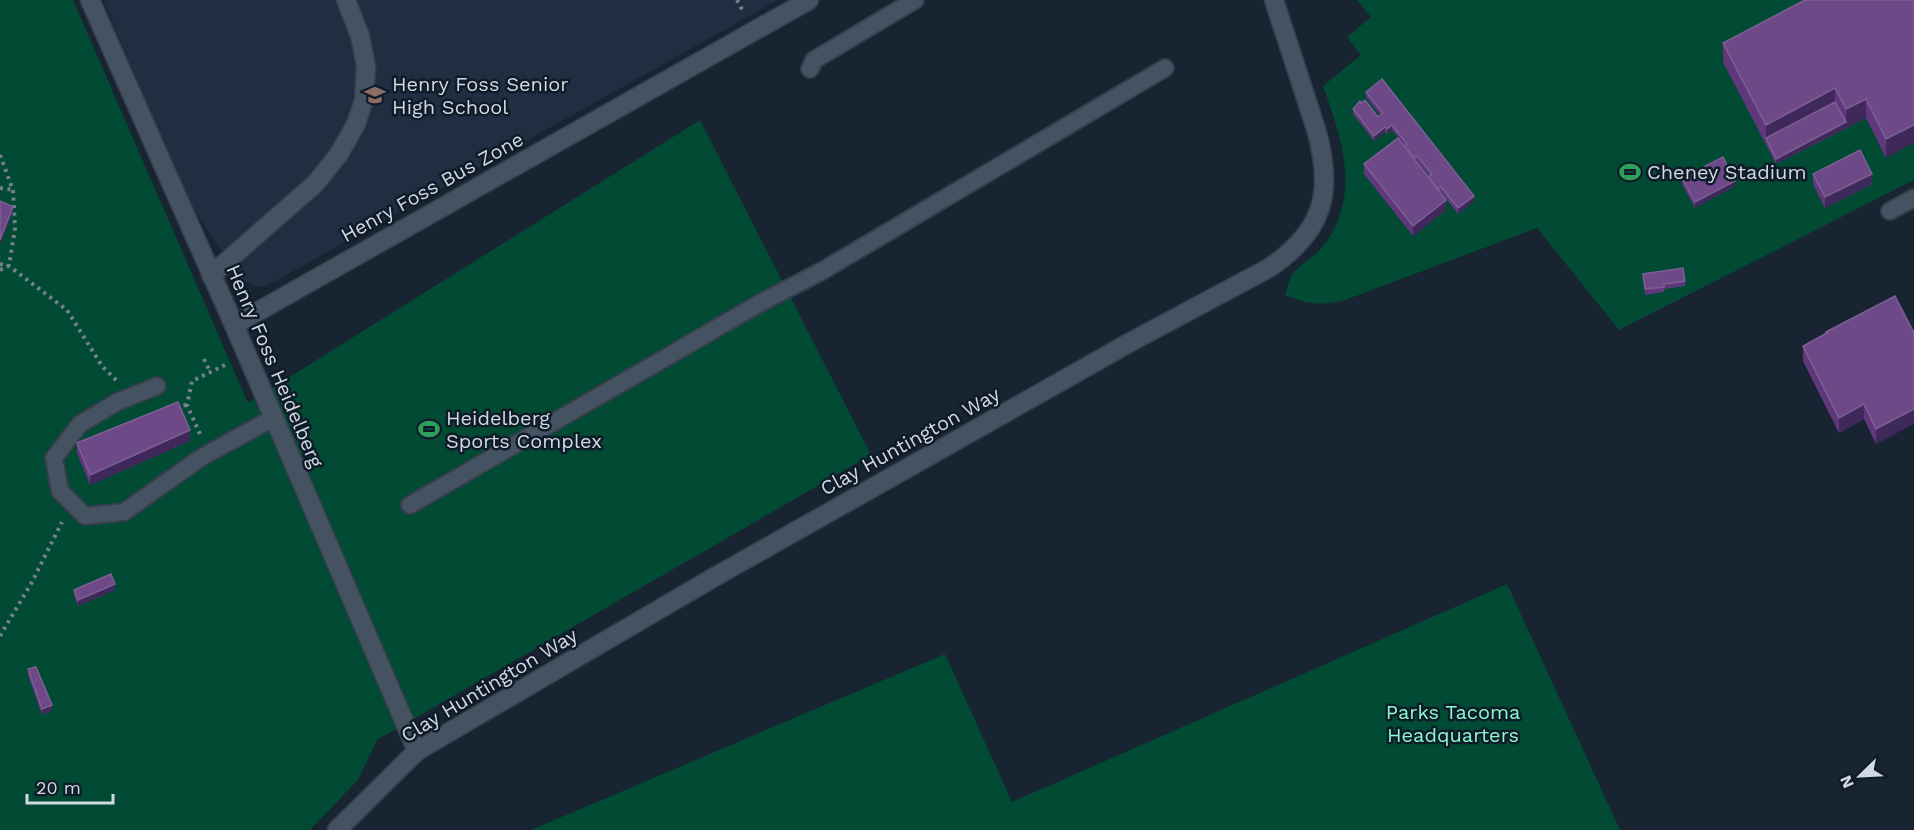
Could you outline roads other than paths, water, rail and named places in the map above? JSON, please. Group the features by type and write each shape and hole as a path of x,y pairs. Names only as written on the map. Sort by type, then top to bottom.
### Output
{"street":[{"name":"Henry Foss Heidelberg","path":"90,0 234,325 417,751"},
{"path":"211,275 316,183 339,154 356,124 364,100 366,66 360,36 346,0"},
{"name":"Henry Foss Bus Zone","path":"234,325 809,0"},
{"name":"Clay Huntington Way","path":"337,830 417,751 721,573 1127,344 1290,255 1307,237 1317,217 1325,175 1322,150 1316,129 1274,0"}],"lane":[{"path":"810,69 814,60 915,0"},
{"path":"410,505 762,302 822,271 1165,68"},
{"path":"1890,211 1914,198"},
{"path":"156,386 117,402 80,424 54,458 60,491 85,516 124,512 209,453 238,435 273,418"}],"place":[{"name":"Henry Foss Senior High School","path":"375,95"},
{"name":"Cheney Stadium","path":"1630,172"},
{"name":"Heidelberg Sports Complex","path":"429,429"}],"park label":[{"name":"Parks Tacoma Headquarters","path":"1453,724"}]}
